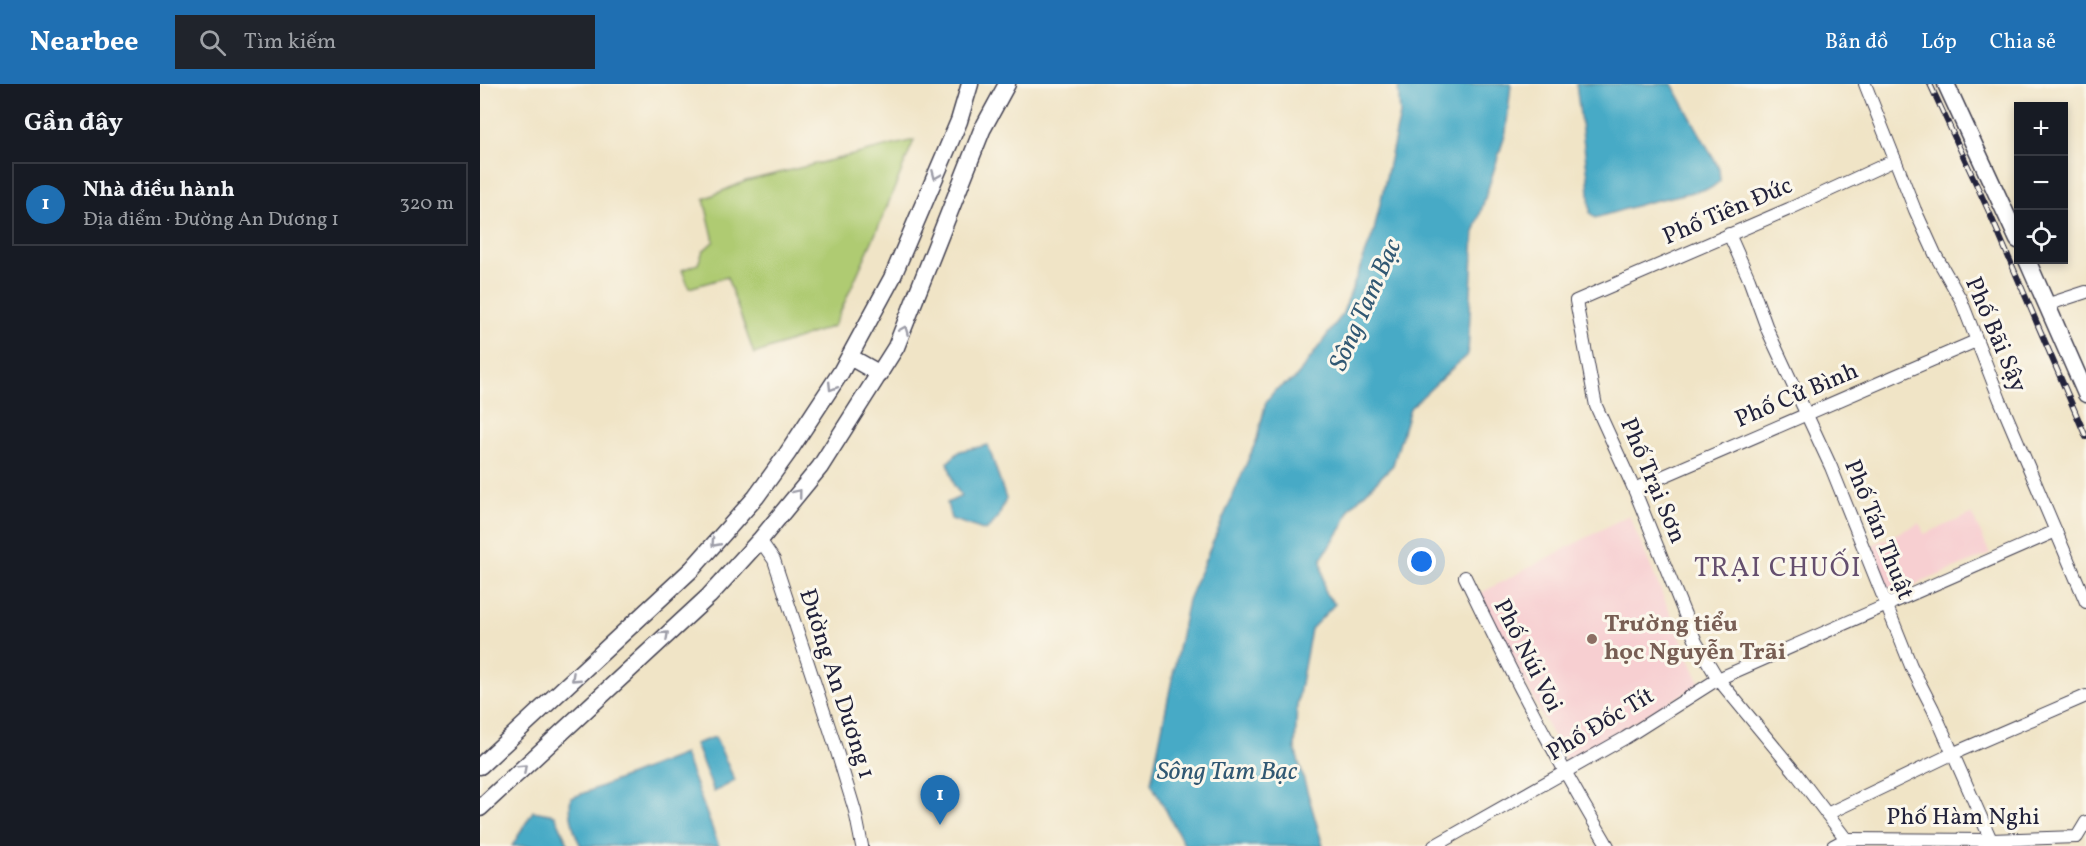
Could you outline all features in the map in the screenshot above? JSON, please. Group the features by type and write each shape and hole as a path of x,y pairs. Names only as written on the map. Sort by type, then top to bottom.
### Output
{"main road":[{"path":"480,766 692,569 756,496 788,454 850,357 892,278 959,121 970,84"},
{"path":"959,121 981,84"},
{"path":"982,130 988,99 994,84"},
{"path":"480,808 709,596 760,540 820,467 896,347 982,130 1006,84"},
{"path":"1946,84 2014,229"},
{"path":"2029,264 2086,394"},
{"path":"850,357 880,374"}],"street":[{"name":"Phố Bãi Sậy","path":"1864,84 1915,210 1936,256 1961,300 2014,436 2086,602"},
{"name":"Phố Tiên Đức","path":"1576,301 1789,210 1895,160"},
{"name":"Phố Tán Thuật","path":"1729,234 1749,279 1768,332 1831,467 1911,666 1933,709 1991,840"},
{"path":"2046,305 2086,292"},
{"name":"Phố Trại Sơn","path":"1576,301 1596,406 1634,489 1696,642 1718,679 1846,839"},
{"name":"Phố Cử Bình","path":"1634,489 1976,341"},
{"name":"Phố Đốc Tít","path":"1434,846 1625,738 1718,679 2056,531"},
{"name":"Đường An Dương 1","path":"760,540 774,560 834,742 855,811 862,846"},
{"name":"Phố Núi Voi","path":"1464,577 1510,672 1564,772 1608,846"},
{"path":"1827,814 1953,754 2086,696"},
{"name":"Phố Hàm Nghi","path":"1833,846 1846,839 1991,840 2077,837 2086,822"}],"shaded area":[{"path":"1972,514 1990,554 1890,595 1872,545 1920,523 1924,534"},
{"name":"Trường tiểu học Nguyễn Trãi","path":"1629,515 1700,684 1566,762 1479,594"}],"green space":[{"path":"914,140 882,219 834,326 754,354 727,277 689,288 682,270 698,264 703,251 714,241 704,199 746,181"}],"water":[{"name":"Sông Tam Bạc","path":"1398,84 1511,84 1506,132 1474,233 1468,354 1410,408 1393,465 1350,508 1343,526 1321,559 1325,593 1335,604 1311,629 1297,705 1295,749 1323,846 1185,846 1151,783 1188,600 1257,439 1266,402 1275,390 1295,379 1342,315 1374,231 1400,115"},
{"path":"1576,84 1672,84 1719,168 1720,181 1711,188 1649,202 1595,218 1590,213 1588,177"},
{"path":"988,445 1006,499 998,518 986,531 951,519 947,503 962,496 954,486 948,462 960,451"},
{"path":"715,737 735,781 714,792 695,744"},
{"path":"684,754 719,846 581,846 572,822 571,798"},
{"path":"533,811 555,815 569,846 512,846"}],"railway":[{"path":"1930,84 1990,214 2086,437"}],"place":[{"name":"Trường tiểu học Nguyễn Trãi","path":"1592,639"},
{"name":"Nhà điều hành","path":"940,825"}],"district":[{"name":"TRẠI CHUỐI","path":"1778,569"}]}
